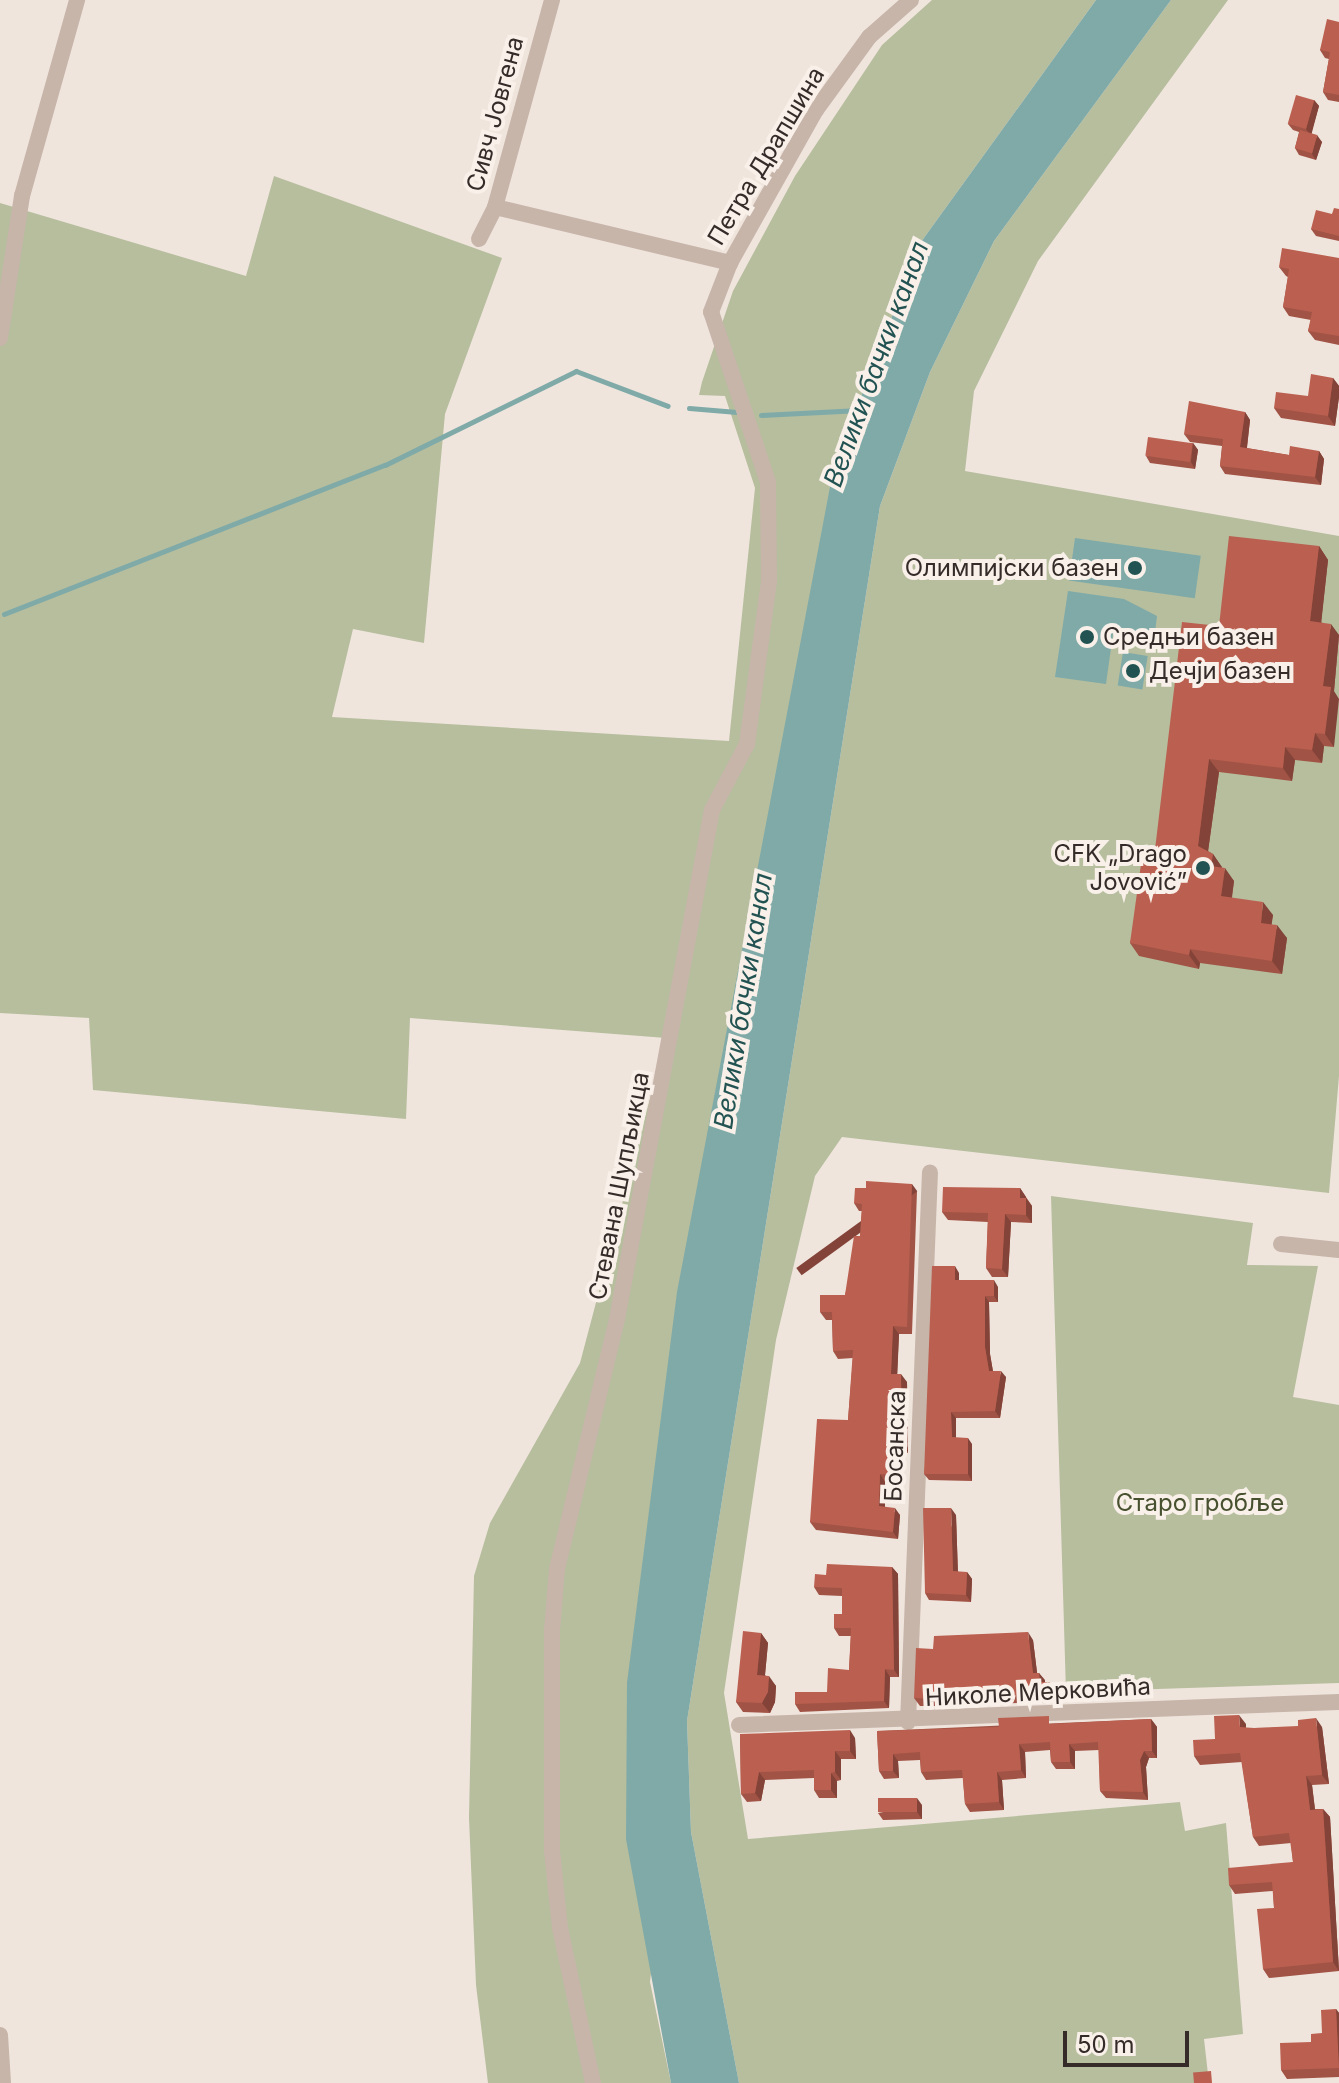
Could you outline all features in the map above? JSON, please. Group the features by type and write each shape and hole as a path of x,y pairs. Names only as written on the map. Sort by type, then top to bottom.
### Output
{"street":[{"path":"0,338 22,196 77,0"},
{"name":"Сивч Јовгена","path":"479,239 495,207 552,0"},
{"name":"Петра Драпшина","path":"711,312 730,263 816,110 869,37 911,0"},
{"path":"495,207 730,263"},
{"name":"Стевана Шупљикца","path":"593,2083 560,1928 552,1850 552,1630 557,1569 620,1303 712,810 747,744 769,581 768,482 711,312"},
{"name":"Босанска","path":"908,1722 930,1172"},
{"path":"1281,1244 1339,1250"},
{"name":"Николе Мерковића","path":"739,1725 908,1722 1339,1702"},
{"path":"0,2035 3,2083"}],"green space":[{"path":"932,0 1096,0 921,242 834,466 650,1982 671,2083 488,2083 476,1985 469,1818 474,1576 490,1523 580,1363 666,1038 410,1018 406,1119 93,1090 89,1018 0,1013 0,203 246,276 274,176 502,258 445,414 424,643 353,629 332,717 729,741 755,488 725,396 699,395 702,382 733,291 795,176 882,45"},
{"path":"1171,0 1228,0 1038,261 974,391 965,471 1339,536 1339,1076 1329,1193 842,1137 815,1176 776,1340 724,1693 748,1839 1180,1802 1185,1831 1226,1823 1243,2034 1204,2039 1209,2083 739,2083 691,1832 687,1721 880,506 930,372 994,241"},
{"name":"Старо гробље","path":"1051,1196 1253,1223 1247,1265 1318,1266 1293,1397 1339,1405 1339,1683 1066,1692"}],"water":[{"name":"Велики бачки канал","path":"1096,0 1171,0 994,241 930,372 880,506 687,1721 691,1832 739,2083 671,2083 626,1839 627,1683 677,1292 834,466 921,242"},
{"name":"Олимпијски базен","path":"1075,538 1201,556 1195,598 1069,581"},
{"name":"Средњи базен","path":"1068,591 1124,599 1157,616 1154,640 1113,634 1106,684 1055,677"},
{"name":"Дечји базен","path":"1123,652 1148,656 1142,689 1118,686"}],"building":[{"path":"1327,19 1339,22 1339,95 1323,92 1330,52 1320,50"},
{"path":"1296,95 1314,100 1306,129 1288,124"},
{"path":"1300,130 1317,135 1312,153 1295,148"},
{"path":"1334,208 1339,209 1339,236 1311,229 1316,210 1332,214"},
{"path":"1282,248 1339,258 1339,336 1308,331 1312,312 1283,307 1289,269 1279,267"},
{"path":"1311,374 1333,378 1328,416 1274,408 1276,392 1308,396"},
{"path":"1189,401 1245,412 1240,447 1289,455 1290,446 1319,451 1315,477 1220,466 1223,439 1184,434"},
{"path":"1148,437 1193,443 1190,462 1145,456"},
{"path":"1229,536 1319,546 1310,621 1331,624 1323,686 1331,687 1325,734 1315,733 1312,750 1285,747 1283,768 1209,759 1198,846 1213,854 1211,866 1225,868 1221,896 1263,902 1261,923 1277,925 1272,961 1190,949 1189,955 1130,943 1142,857 1154,858 1182,622 1219,626"},
{"path":"866,1181 912,1184 907,1327 893,1326 891,1374 901,1374 902,1445 897,1445 896,1475 880,1474 879,1506 895,1508 893,1532 810,1522 817,1419 848,1420 853,1350 833,1351 832,1312 820,1312 820,1295 845,1295 854,1236 860,1236 862,1204 854,1203 855,1188 866,1188"},
{"path":"943,1187 1020,1188 1020,1198 1026,1198 1026,1215 1005,1214 1002,1269 986,1268 988,1213 942,1212"},
{"path":"932,1266 955,1266 955,1280 994,1280 994,1296 985,1296 985,1347 989,1371 1001,1371 995,1411 951,1412 952,1437 968,1438 968,1474 924,1474"},
{"path":"923,1508 951,1508 953,1571 967,1572 966,1595 925,1593"},
{"path":"827,1564 892,1567 894,1670 885,1669 884,1701 795,1704 795,1692 827,1692 828,1668 849,1670 851,1628 834,1628 834,1614 842,1614 842,1588 814,1587 815,1574 826,1575"},
{"path":"743,1631 761,1633 757,1675 769,1676 768,1692 762,1703 736,1702"},
{"path":"1028,1632 1033,1673 1039,1673 1040,1682 1049,1682 1049,1694 982,1697 935,1692 935,1699 914,1698 916,1648 933,1649 934,1636"},
{"path":"1239,1715 1240,1727 1254,1728 1298,1726 1298,1720 1316,1718 1322,1775 1306,1776 1310,1810 1323,1809 1333,1962 1263,1969 1257,1909 1274,1908 1272,1882 1229,1885 1228,1868 1293,1862 1289,1833 1253,1837 1240,1753 1194,1756 1193,1740 1215,1739 1214,1716"},
{"path":"1049,1716 1049,1724 1151,1719 1152,1751 1144,1751 1140,1760 1143,1792 1100,1791 1098,1742 1069,1744 1070,1762 1051,1762 1050,1742 1019,1744 1021,1770 997,1772 999,1802 965,1804 962,1770 921,1772 920,1752 893,1754 893,1771 879,1771 877,1731 999,1727 998,1718"},
{"path":"850,1730 850,1751 835,1751 831,1790 814,1790 814,1770 759,1772 755,1793 741,1794 740,1734"},
{"path":"878,1798 917,1798 917,1812 878,1812"},
{"path":"1336,2009 1339,2068 1281,2070 1280,2043 1311,2042 1311,2034 1322,2033 1321,2010"},
{"path":"1211,2071 1212,2083 1194,2083 1193,2073"}],"waterway":[{"path":"4,614 385,465 576,371 668,406"},
{"path":"689,408 737,412"},
{"name":"Велики бачки канал","path":"761,415 860,410"}],"place":[{"name":"Олимпијски базен","path":"1135,568"},
{"name":"Средњи базен","path":"1087,637"},
{"name":"Дечји базен","path":"1133,671"},
{"name":"CFK „Drago Jovović”","path":"1203,868"}]}
